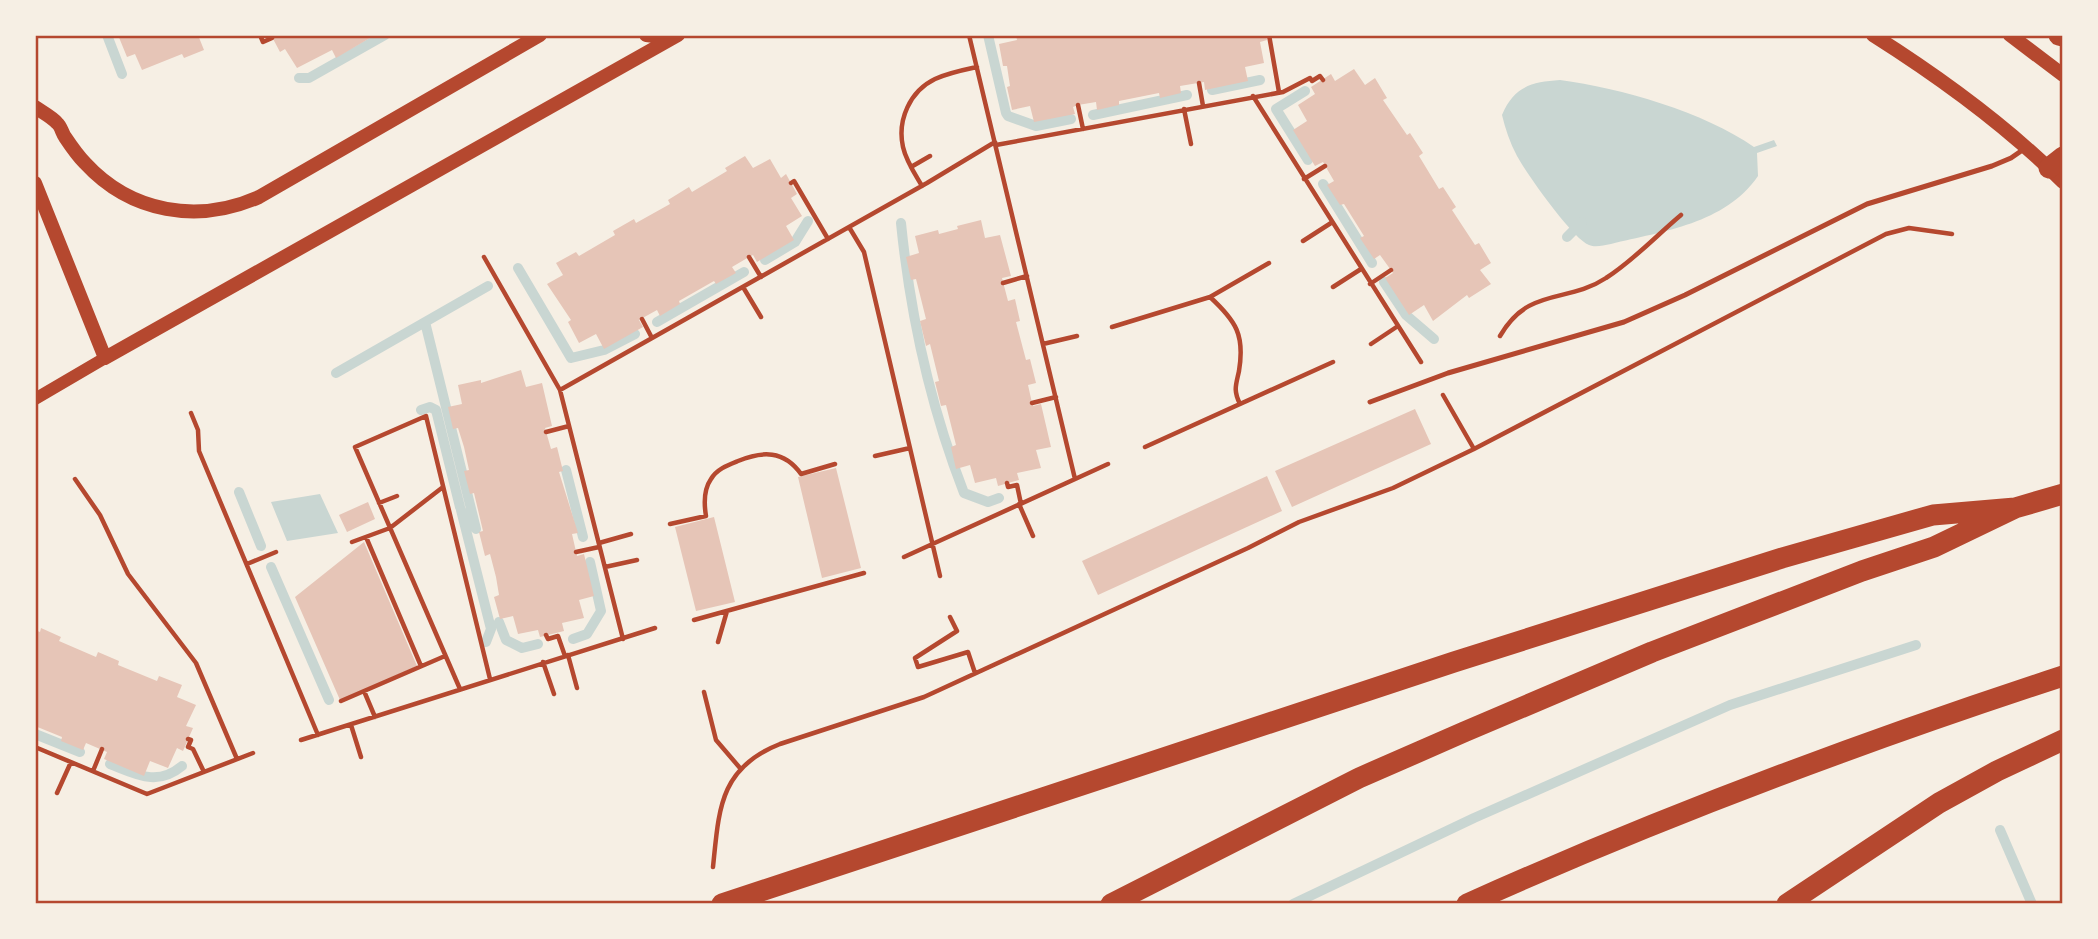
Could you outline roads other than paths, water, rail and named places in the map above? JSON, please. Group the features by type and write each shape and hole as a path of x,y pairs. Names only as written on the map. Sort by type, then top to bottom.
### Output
{"highway":[{"path":"1111,904 1359,778 1464,732 1664,647 1862,571 1934,547 2015,508 2063,494"},
{"path":"722,904 1441,666 1782,558 1933,515 2015,508"},
{"path":"1466,904 1725,796 1946,714 2063,676"},
{"path":"1787,904 1939,803 1997,771 2063,740"}],"main road":[{"path":"35,107 57,122 86,164 118,190 143,202 168,209 186,212 214,211 259,197 540,35"},
{"path":"646,35 675,37"},
{"path":"1873,35 1945,82 2058,169"},
{"path":"2010,35 2063,75"},
{"path":"35,183 105,358 675,37"}],"street":[{"path":"35,399 105,358"}],"lane":[{"path":"1370,401 1492,360 1590,333 1645,314 1867,204 1992,166 2011,158 2026,147"}],"waterway":[{"path":"107,35 122,74"},
{"path":"299,78 309,78 385,35"},
{"path":"988,35 1008,116 1036,126 1071,119"},
{"path":"1212,90 1260,80"},
{"path":"1305,91 1276,109 1308,160"},
{"path":"1093,115 1187,95"},
{"path":"1323,184 1372,263"},
{"path":"765,260 795,242 808,221"},
{"path":"1567,237 1582,222"},
{"path":"901,223 916,326 952,461 964,493 988,502 999,498"},
{"path":"518,268 571,358 604,350 635,334"},
{"path":"657,322 744,272"},
{"path":"1384,282 1406,315 1434,339"},
{"path":"336,373 488,286"},
{"path":"425,322 476,529"},
{"path":"421,410 430,407 436,410 460,507"},
{"path":"566,470 583,537"},
{"path":"239,492 261,546"},
{"path":"461,510 491,629 486,642"},
{"path":"573,639 587,634 601,611 590,562"},
{"path":"271,567 329,700"},
{"path":"499,622 506,640 522,648 538,644"},
{"path":"1293,904 1474,818 1730,705 1916,645"},
{"path":"35,734 80,752"},
{"path":"110,764 146,777 164,776 182,766"},
{"path":"2000,830 2032,904"}]}
